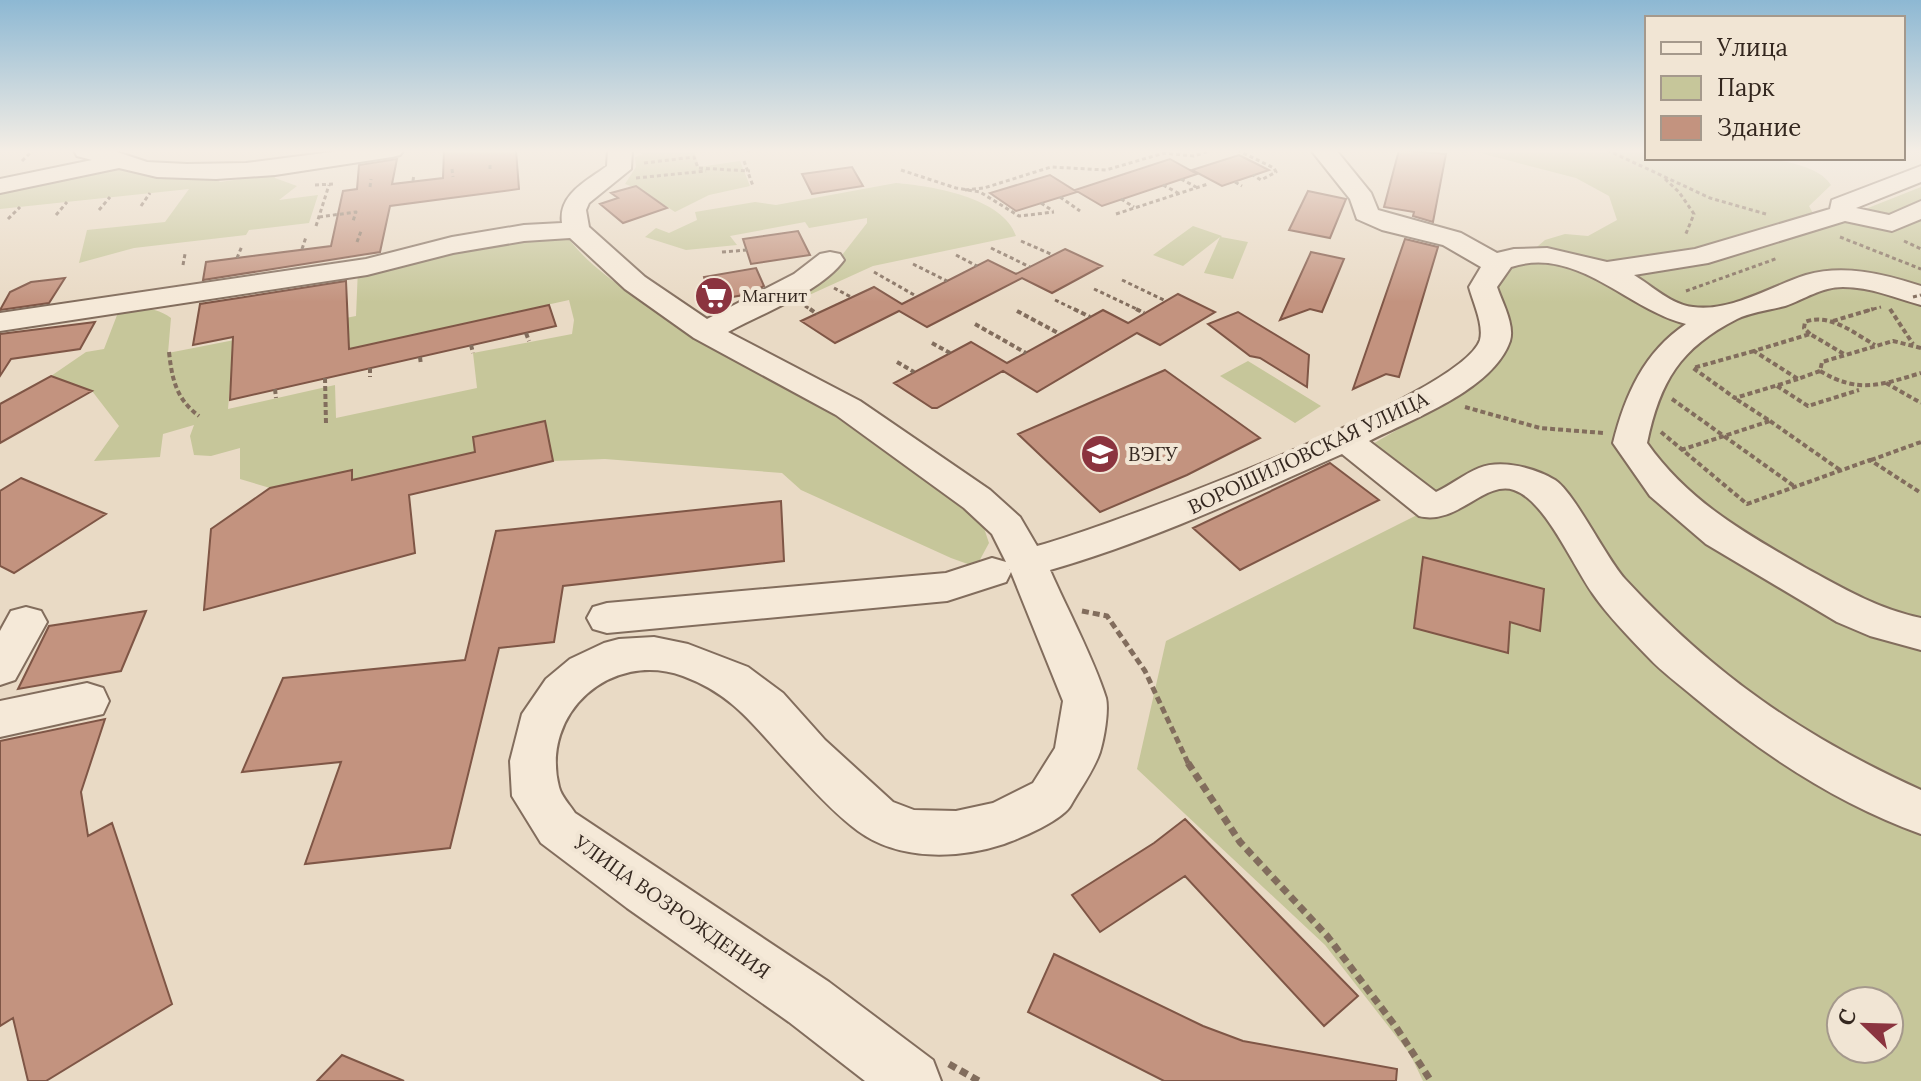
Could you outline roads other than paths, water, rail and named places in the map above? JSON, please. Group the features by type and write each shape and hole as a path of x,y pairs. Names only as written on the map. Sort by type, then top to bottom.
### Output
{"street":[{"path":"0,322 367,267 452,245 524,233 576,230 573,210 578,200"},
{"path":"1363,200 1366,214 1391,224 1452,239 1495,263 1506,258 1549,257 1584,263 1606,271 1673,311 1706,317 1789,294 1814,282 1841,279 1877,282 1918,296"},
{"path":"1844,213 1841,205 1852,200"},
{"path":"1606,271 1698,257 1844,213 1892,223 1921,209"},
{"name":"УЛИЦА ВОЗРОЖДЕНИЯ","path":"576,230 635,283 705,332 848,408 977,499 1007,526 1010,568 1085,701 1077,752 1050,798 1001,823 956,833 913,832 876,817 809,754 767,706 733,679 688,660 654,653 619,655 585,671 561,691 544,714 533,761 536,796 558,828 809,1002 926,1070"},
{"name":"ВОРОШИЛОВСКАЯ УЛИЦА","path":"607,618 947,587 1095,544 1160,520 1345,439 1462,379 1484,358 1495,340 1495,326 1483,287 1495,263"},
{"path":"705,332 804,280 831,273"},
{"path":"1740,309 1701,326 1636,410 1630,443 1649,474 1714,535 1858,617 1921,634"},
{"path":"1345,439 1432,507 1492,476 1519,478 1545,490 1608,586 1665,648 1761,727 1838,774 1921,813"},
{"path":"0,668 26,622"},
{"path":"0,719 87,701"}],"place":[{"name":"Магнит","path":"714,296"},
{"name":"ВЭГУ","path":"1100,454"}]}
